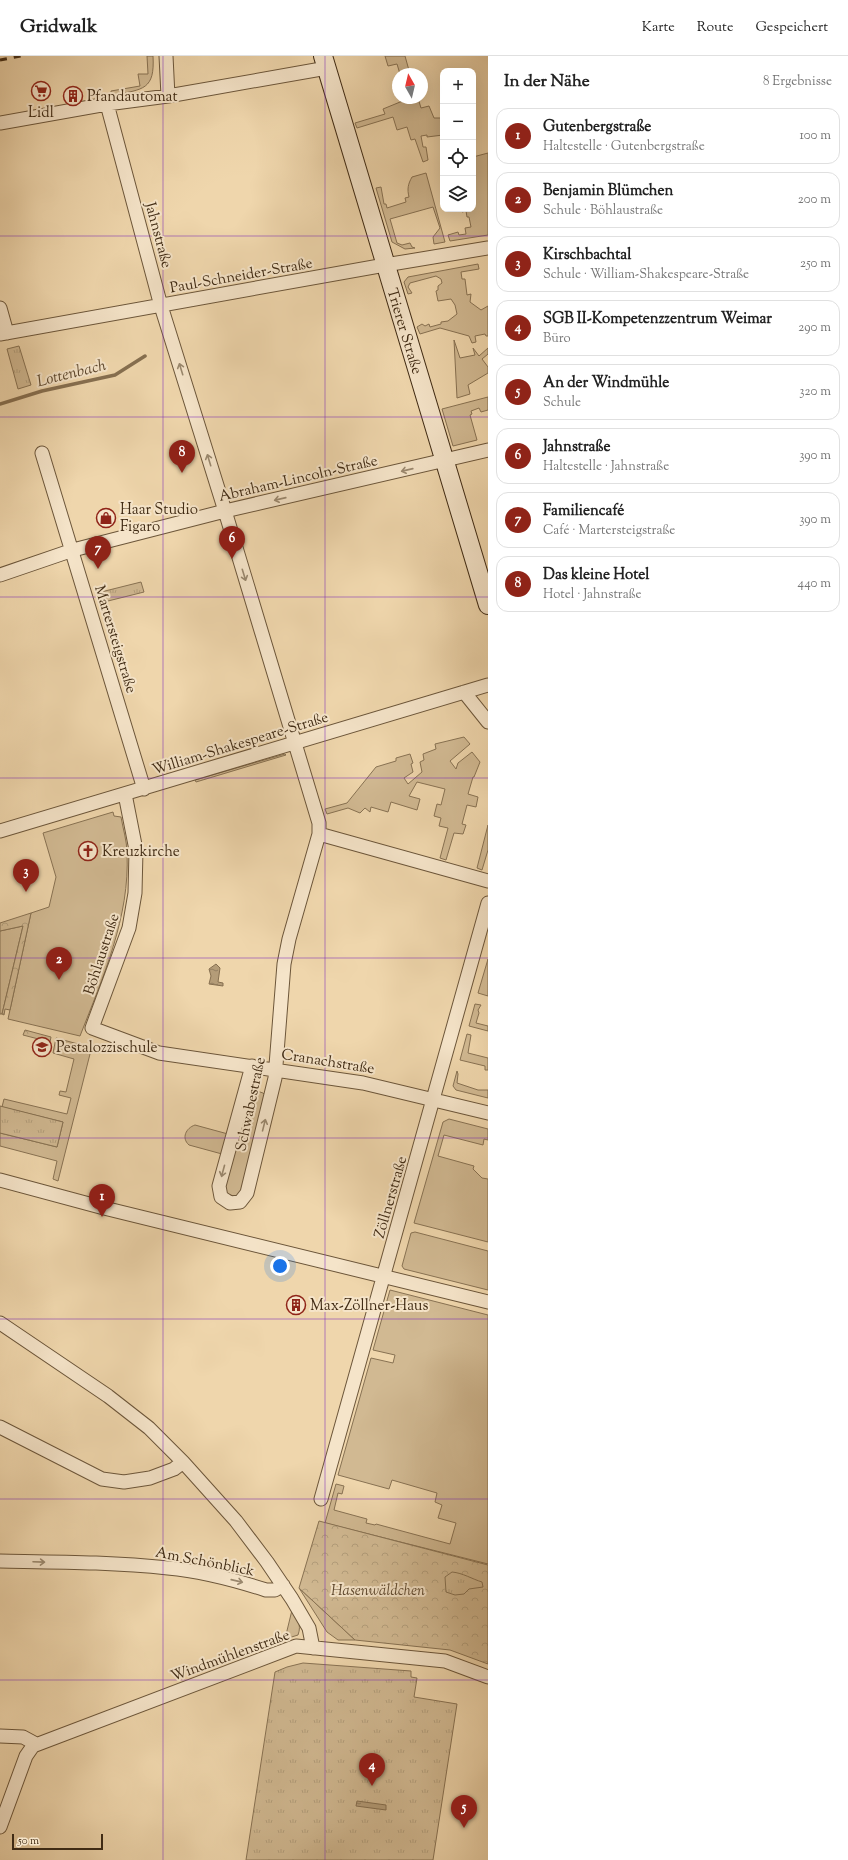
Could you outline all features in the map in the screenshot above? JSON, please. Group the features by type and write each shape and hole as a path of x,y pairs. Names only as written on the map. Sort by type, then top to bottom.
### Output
{"street":[{"path":"166,56 168,96"},
{"path":"0,123 107,104 168,96 325,62"},
{"name":"Trierer Straße","path":"325,62 488,605"},
{"name":"Jahnstraße","path":"107,104 161,306 225,511 319,823 319,834"},
{"name":"Paul-Schneider-Straße","path":"4,334 385,265 488,248"},
{"path":"0,308 4,334"},
{"name":"Abraham-Lincoln-Straße","path":"0,575 73,550 225,511 488,450"},
{"name":"Martersteigstraße","path":"42,453 73,550 144,788"},
{"name":"William-Shakespeare-Straße","path":"2,828 125,794 488,685"},
{"path":"464,692 488,722"},
{"name":"Böhlaustraße","path":"92,1028 129,928 135,893 136,850 125,794"},
{"path":"319,834 488,881"},
{"name":"Schwabestraße","path":"252,1066 219,1186 221,1197 230,1203 240,1202 247,1193 275,1078 284,964 289,939 319,834"},
{"name":"Zöllnerstraße","path":"321,1499 488,904"},
{"name":"Cranachstraße","path":"92,1028 159,1053 363,1082 488,1113"},
{"path":"0,1180 104,1208 488,1302"},
{"path":"0,1323 108,1396 149,1428 183,1462 236,1521 283,1585 309,1628 314,1648"},
{"path":"0,1427 102,1479 124,1482 150,1478 174,1469 183,1462"},
{"name":"Am Schönblick","path":"0,1561 128,1565 170,1568 230,1580 266,1590 275,1590 283,1585"},
{"name":"Windmühlenstraße","path":"36,1744 296,1646 445,1661 488,1677"},
{"path":"0,1736 23,1737 36,1744 26,1756 0,1827"}],"green space":[{"path":"147,56 153,56 152,76 149,82 140,89 115,95 111,94 111,91 140,86 138,74 148,74"},
{"path":"385,56 405,56 408,68 398,68 397,64 388,66"},
{"path":"395,104 420,104 421,108 429,106 434,118 440,118 440,135 421,136 423,147 426,147 428,160 423,162 415,139 411,140 407,127 397,130 393,117 357,128 355,123 385,114 383,109"},
{"path":"488,153 488,235 450,241 448,235 458,232 459,235 466,234 465,228 471,227 466,212 476,212 476,156"},
{"path":"426,173 445,242 434,244 433,237 440,228 433,207 390,219 397,243 402,245 410,243 412,247 415,248 405,249 392,242 376,188 381,187 384,204 386,204 387,208 406,202 405,198 409,197 408,187 412,177"},
{"path":"478,264 479,269 461,272 462,279 465,279 467,295 471,294 470,302 481,310 488,306 488,336 485,334 475,336 476,342 472,343 469,336 440,328 420,334 417,327 422,324 425,326 429,324 430,327 441,324 441,322 448,321 457,314 455,305 451,299 438,301 436,291 438,290 438,286 442,283 441,279 436,276 410,283 408,287 412,293 408,294 404,282 408,277"},
{"path":"454,340 460,358 475,355 473,348 479,356 488,348 488,354 482,359 488,367 488,373 468,385 470,394 457,398"},
{"path":"19,346 31,385 18,389 7,349"},
{"path":"488,397 488,410 481,412 479,408 471,411 472,414 470,415 477,440 453,446 442,409"},
{"path":"141,582 144,592 100,603 97,593"},
{"path":"464,737 470,744 450,761 456,769 458,763 472,752 480,762 473,777 468,794 478,797 476,807 467,805 462,824 466,825 463,834 454,833 446,860 440,858 448,828 439,826 441,818 434,816 437,804 441,805 445,789 417,782 409,796 420,799 417,810 391,802 388,812 371,807 370,812 365,808 360,813 348,808 327,814 325,809 347,803 376,767 396,761 396,758 410,754 413,763 411,764 413,772 404,778 408,784 422,772 420,762 424,760 423,754 436,749 435,744"},
{"path":"285,754 286,755 196,782 195,780"},
{"path":"113,812 114,816 121,817 126,844 127,877 124,900 120,923 106,969 80,1036 8,1019 31,913 49,907 56,877 43,833"},
{"path":"488,825 488,850 482,870 477,868"},
{"path":"31,913 10,1010 5,1009 4,1015 2,1014 23,926 0,931 0,923"},
{"path":"23,926 2,1014 0,1014 0,931"},
{"path":"488,959 488,996 478,993"},
{"path":"475,1004 481,1005 478,1010 479,1013 476,1023 488,1026 488,1031 469,1026"},
{"path":"25,1030 51,1037 50,1042 23,1035"},
{"path":"467,1034 471,1035 468,1053 488,1058 488,1070 485,1070 485,1066 460,1060"},
{"path":"56,1038 78,1044 91,1050 58,1181 53,1179 57,1161 0,1146 0,1133 57,1147 63,1122 2,1107 4,1099 67,1114 71,1098 59,1095 60,1091 66,1092 74,1059 53,1053"},
{"path":"457,1071 457,1083 478,1090 488,1090 488,1098 456,1090 453,1086"},
{"path":"254,1090 263,1093 266,1096 240,1195 236,1197 223,1192 251,1092"},
{"path":"0,1106 63,1122 57,1147 0,1133"},
{"path":"449,1119 488,1129 488,1140 484,1139 483,1145 444,1135 438,1156 474,1166 473,1169 482,1178 488,1179 488,1242 414,1223 443,1122"},
{"path":"195,1125 228,1134 222,1154 189,1145 185,1139 185,1136 189,1128"},
{"path":"415,1232 488,1251 488,1290 404,1269 402,1266 411,1233"},
{"path":"390,1290 488,1315 488,1564 325,1523 336,1484 344,1486 342,1494 338,1493 334,1510 367,1519 366,1523 376,1524 450,1544 456,1523 438,1518 442,1505 435,1502 437,1493 392,1480 389,1489 338,1475 371,1358 393,1363 395,1355 373,1350"},
{"name":"Hasenwäldchen","path":"319,1521 488,1565 488,1664 450,1650 355,1640 299,1588"},
{"path":"452,1572 482,1582 483,1587 469,1589 464,1594 455,1595 446,1592 445,1577"},
{"path":"299,1588 355,1640 338,1640 327,1632"},
{"path":"292,1610 298,1622 299,1631 298,1635 285,1639"},
{"path":"303,1663 411,1671 411,1677 417,1678 414,1697 457,1704 433,1860 246,1860 275,1672"}],"water":[{"path":"216,964 220,968 218,982 223,983 223,986 209,984 211,976 209,969"},
{"path":"357,1801 386,1805 386,1810 356,1806"}],"waterway":[{"name":"Lottenbach","path":"0,404 42,391 115,375 145,356"}],"railway":[{"path":"0,60 21,56"}],"place":[{"name":"Lidl","path":"41,91"},
{"name":"Pfandautomat","path":"73,96"},
{"name":"Das kleine Hotel","path":"182,473"},
{"name":"Haar Studio Figaro","path":"106,518"},
{"name":"Jahnstraße","path":"232,559"},
{"name":"Familiencafé","path":"98,569"},
{"name":"Kreuzkirche","path":"88,851"},
{"name":"Kirschbachtal","path":"26,892"},
{"name":"Benjamin Blümchen","path":"59,980"},
{"name":"Pestalozzischule","path":"42,1047"},
{"name":"Gutenbergstraße","path":"102,1217"},
{"name":"Max-Zöllner-Haus","path":"296,1305"},
{"name":"SGB II-Kompetenzzentrum Weimar","path":"372,1786"},
{"name":"An der Windmühle","path":"464,1828"}]}
